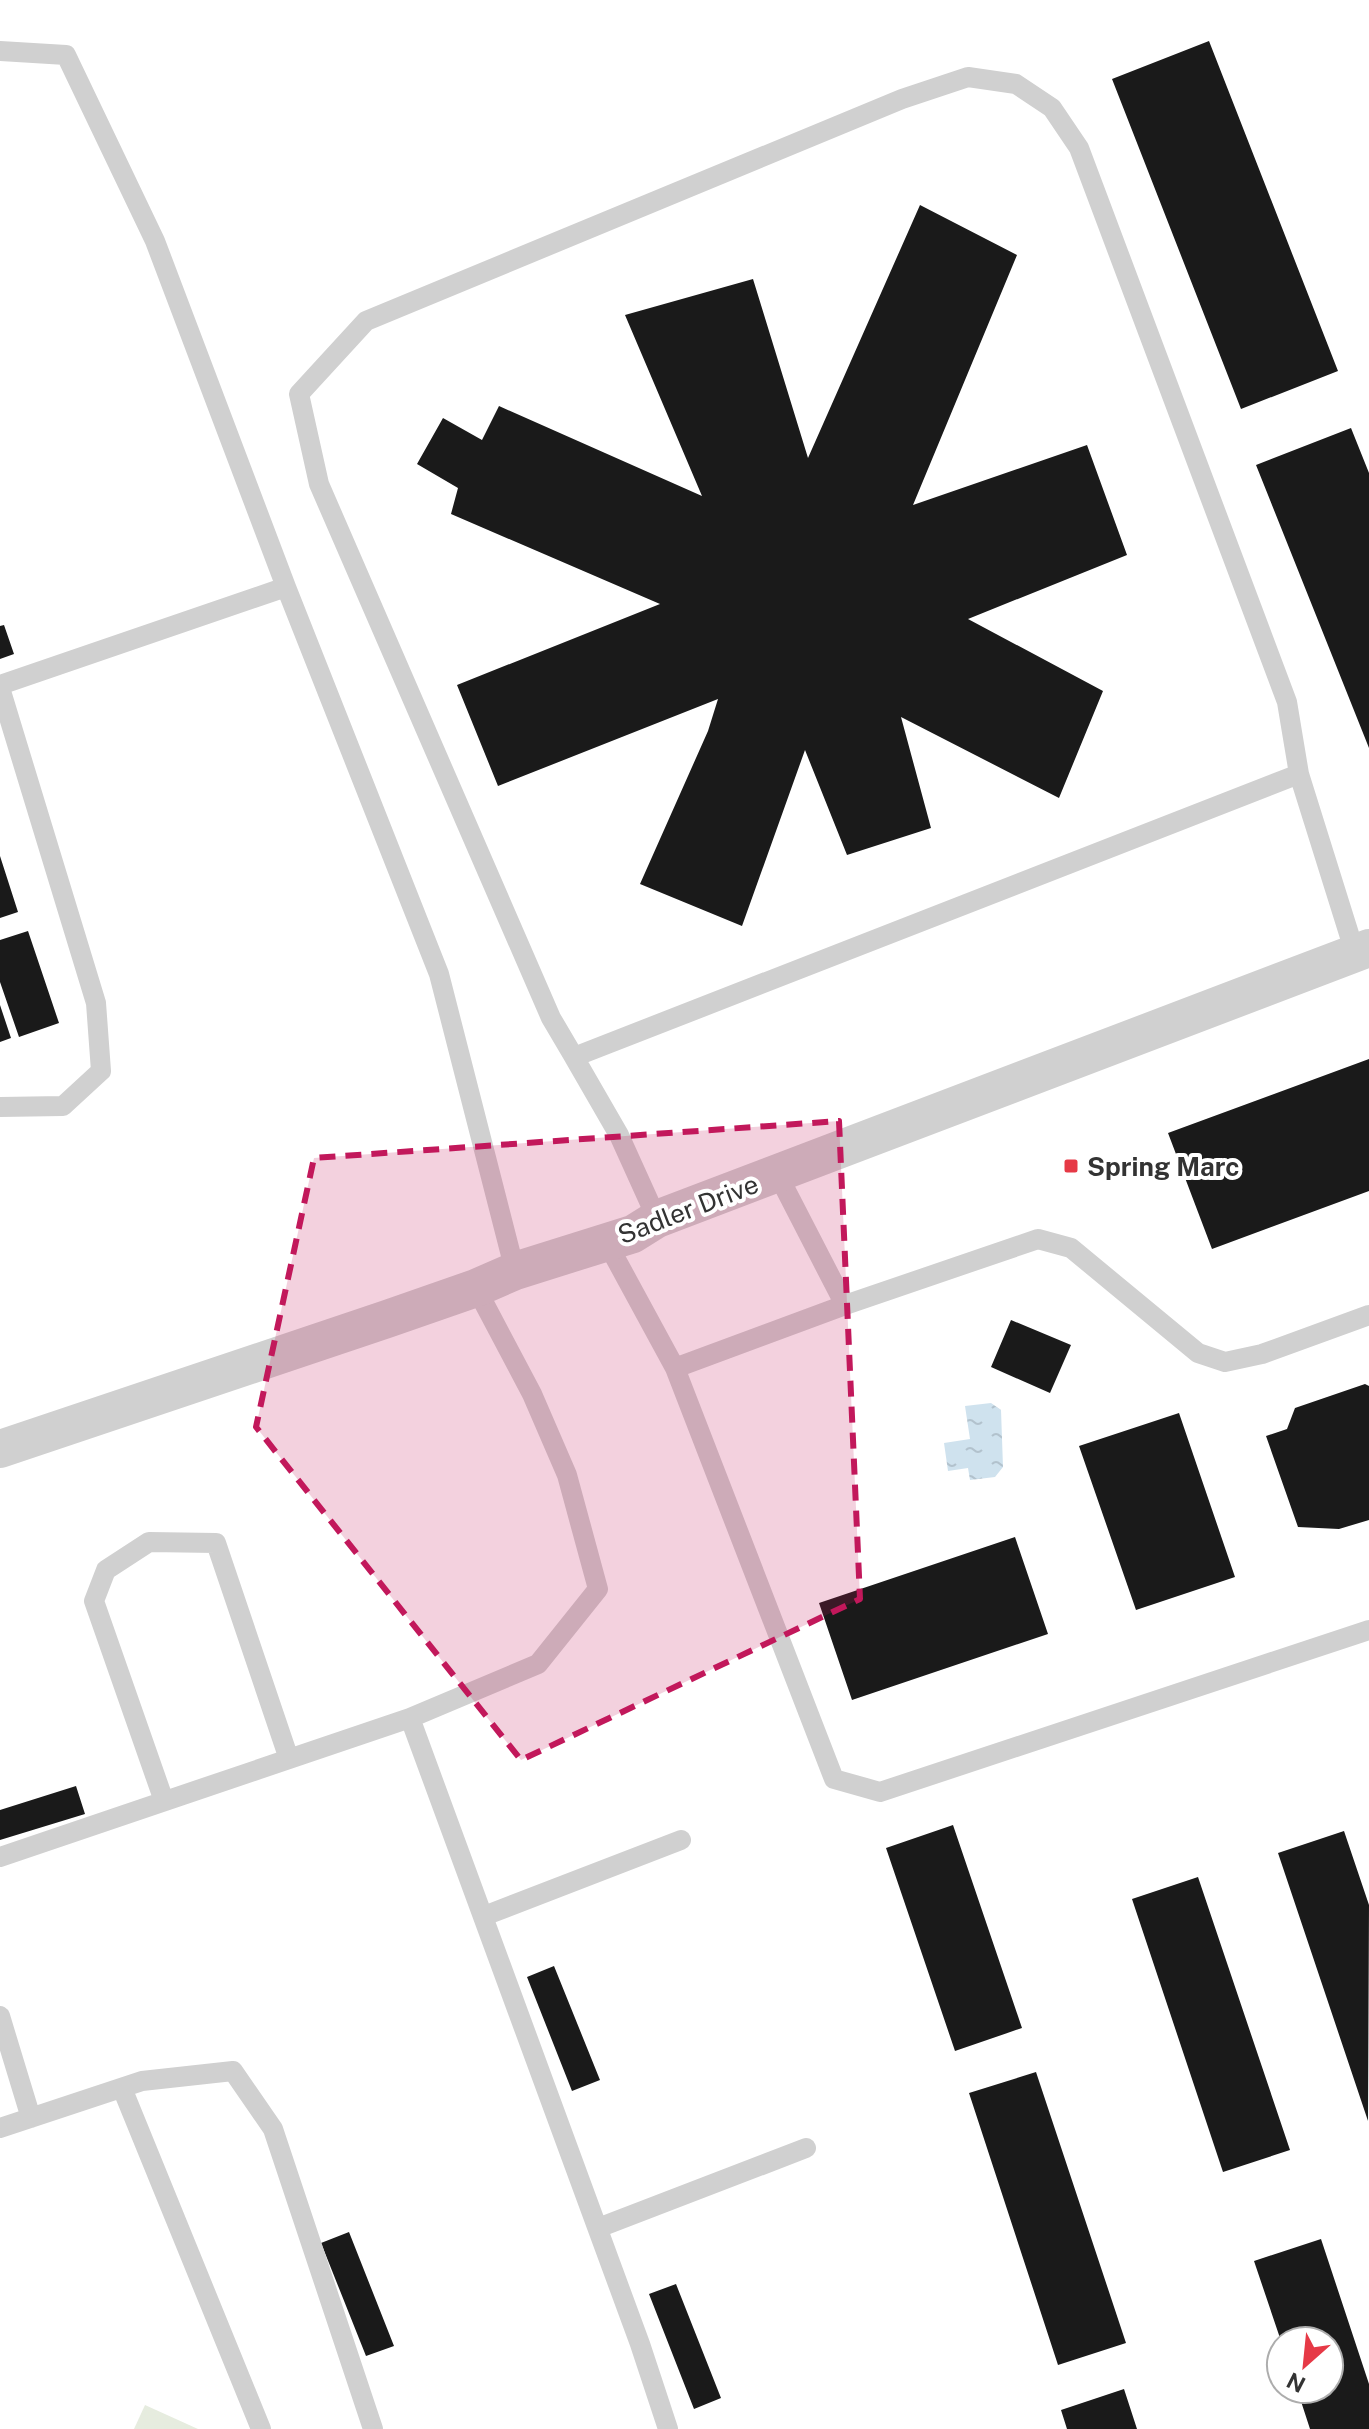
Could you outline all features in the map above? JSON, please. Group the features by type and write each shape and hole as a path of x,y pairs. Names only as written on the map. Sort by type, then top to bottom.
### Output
{"street":[{"name":"Sadler Drive","path":"0,1449 476,1288 515,1271 633,1234 657,1219 1362,951"}],"lane":[{"path":"0,51 66,55 155,241 286,587 439,974 515,1271"},
{"path":"657,1219 619,1135 551,1018 319,484 299,394 366,321 902,99 968,77 1016,84 1052,108 1079,148 1287,702 1299,774 1362,951"},
{"path":"0,1107 63,1106 101,1071 96,1003 0,686 286,587"},
{"path":"574,1057 1299,774"},
{"path":"778,1175 845,1305"},
{"path":"675,1368 845,1305 1038,1239 1071,1248 1198,1353 1225,1362 1262,1354 1369,1315"},
{"path":"606,1241 675,1368 834,1779 880,1792 1369,1630"},
{"path":"0,1857 410,1718 538,1664 598,1589 567,1475 532,1394 476,1288"},
{"path":"164,1801 94,1601 106,1570 149,1542 216,1543 289,1759"},
{"path":"410,1718 598,2228 668,2429"},
{"path":"484,1916 681,1840"},
{"path":"0,2016 31,2118"},
{"path":"0,2128 142,2081 233,2071 273,2129 373,2429"},
{"path":"122,2088 261,2429"},
{"path":"598,2228 806,2148"}],"highlighted area":[{"path":"839,1121 860,1599 521,1760 256,1427 314,1158"}],"shaded area":[{"path":"145,2405 198,2429 134,2429"}],"water":[{"path":"991,1403 1001,1410 1003,1467 995,1477 970,1480 968,1468 948,1471 944,1443 970,1439 965,1406"}],"building":[{"path":"1209,41 1338,371 1241,409 1112,79"},
{"path":"920,205 1017,255 913,505 1087,445 1127,555 968,619 1103,691 1059,798 901,717 931,828 847,855 805,750 742,926 640,884 708,731 718,699 498,786 457,685 660,604 451,514 458,488 417,464 443,418 482,440 499,406 702,496 625,315 753,279 808,458"},
{"path":"1351,428 1369,473 1369,748 1256,465"},
{"path":"4,625 14,654 0,659 0,626"},
{"path":"0,856 18,912 0,918"},
{"path":"28,931 59,1023 19,1037 0,982 0,940"},
{"path":"0,1005 11,1038 0,1042"},
{"path":"1369,1059 1369,1191 1212,1249 1168,1133"},
{"path":"1011,1320 1071,1345 1050,1393 991,1367"},
{"path":"1365,1384 1369,1386 1369,1520 1339,1529 1298,1527 1266,1436 1287,1429 1295,1408"},
{"path":"1179,1413 1235,1577 1136,1610 1079,1446"},
{"path":"1015,1537 1048,1634 852,1700 819,1603"},
{"path":"76,1786 85,1814 0,1840 0,1810"},
{"path":"953,1825 1022,2028 955,2051 886,1848"},
{"path":"1344,1831 1369,1905 1368,2121 1278,1853"},
{"path":"1198,1877 1290,2150 1223,2172 1132,1899"},
{"path":"554,1966 600,2080 572,2091 527,1977"},
{"path":"1036,2072 1126,2343 1058,2365 969,2093"},
{"path":"349,2232 394,2346 366,2356 321,2243"},
{"path":"1321,2239 1369,2384 1369,2429 1310,2429 1302,2405 1345,2405 1345,2325 1276,2325 1254,2261"},
{"path":"676,2284 721,2398 694,2409 649,2294"},
{"path":"1124,2389 1137,2429 1067,2429 1061,2410"}],"place":[{"name":"Spring Marc","path":"1071,1166"}]}
